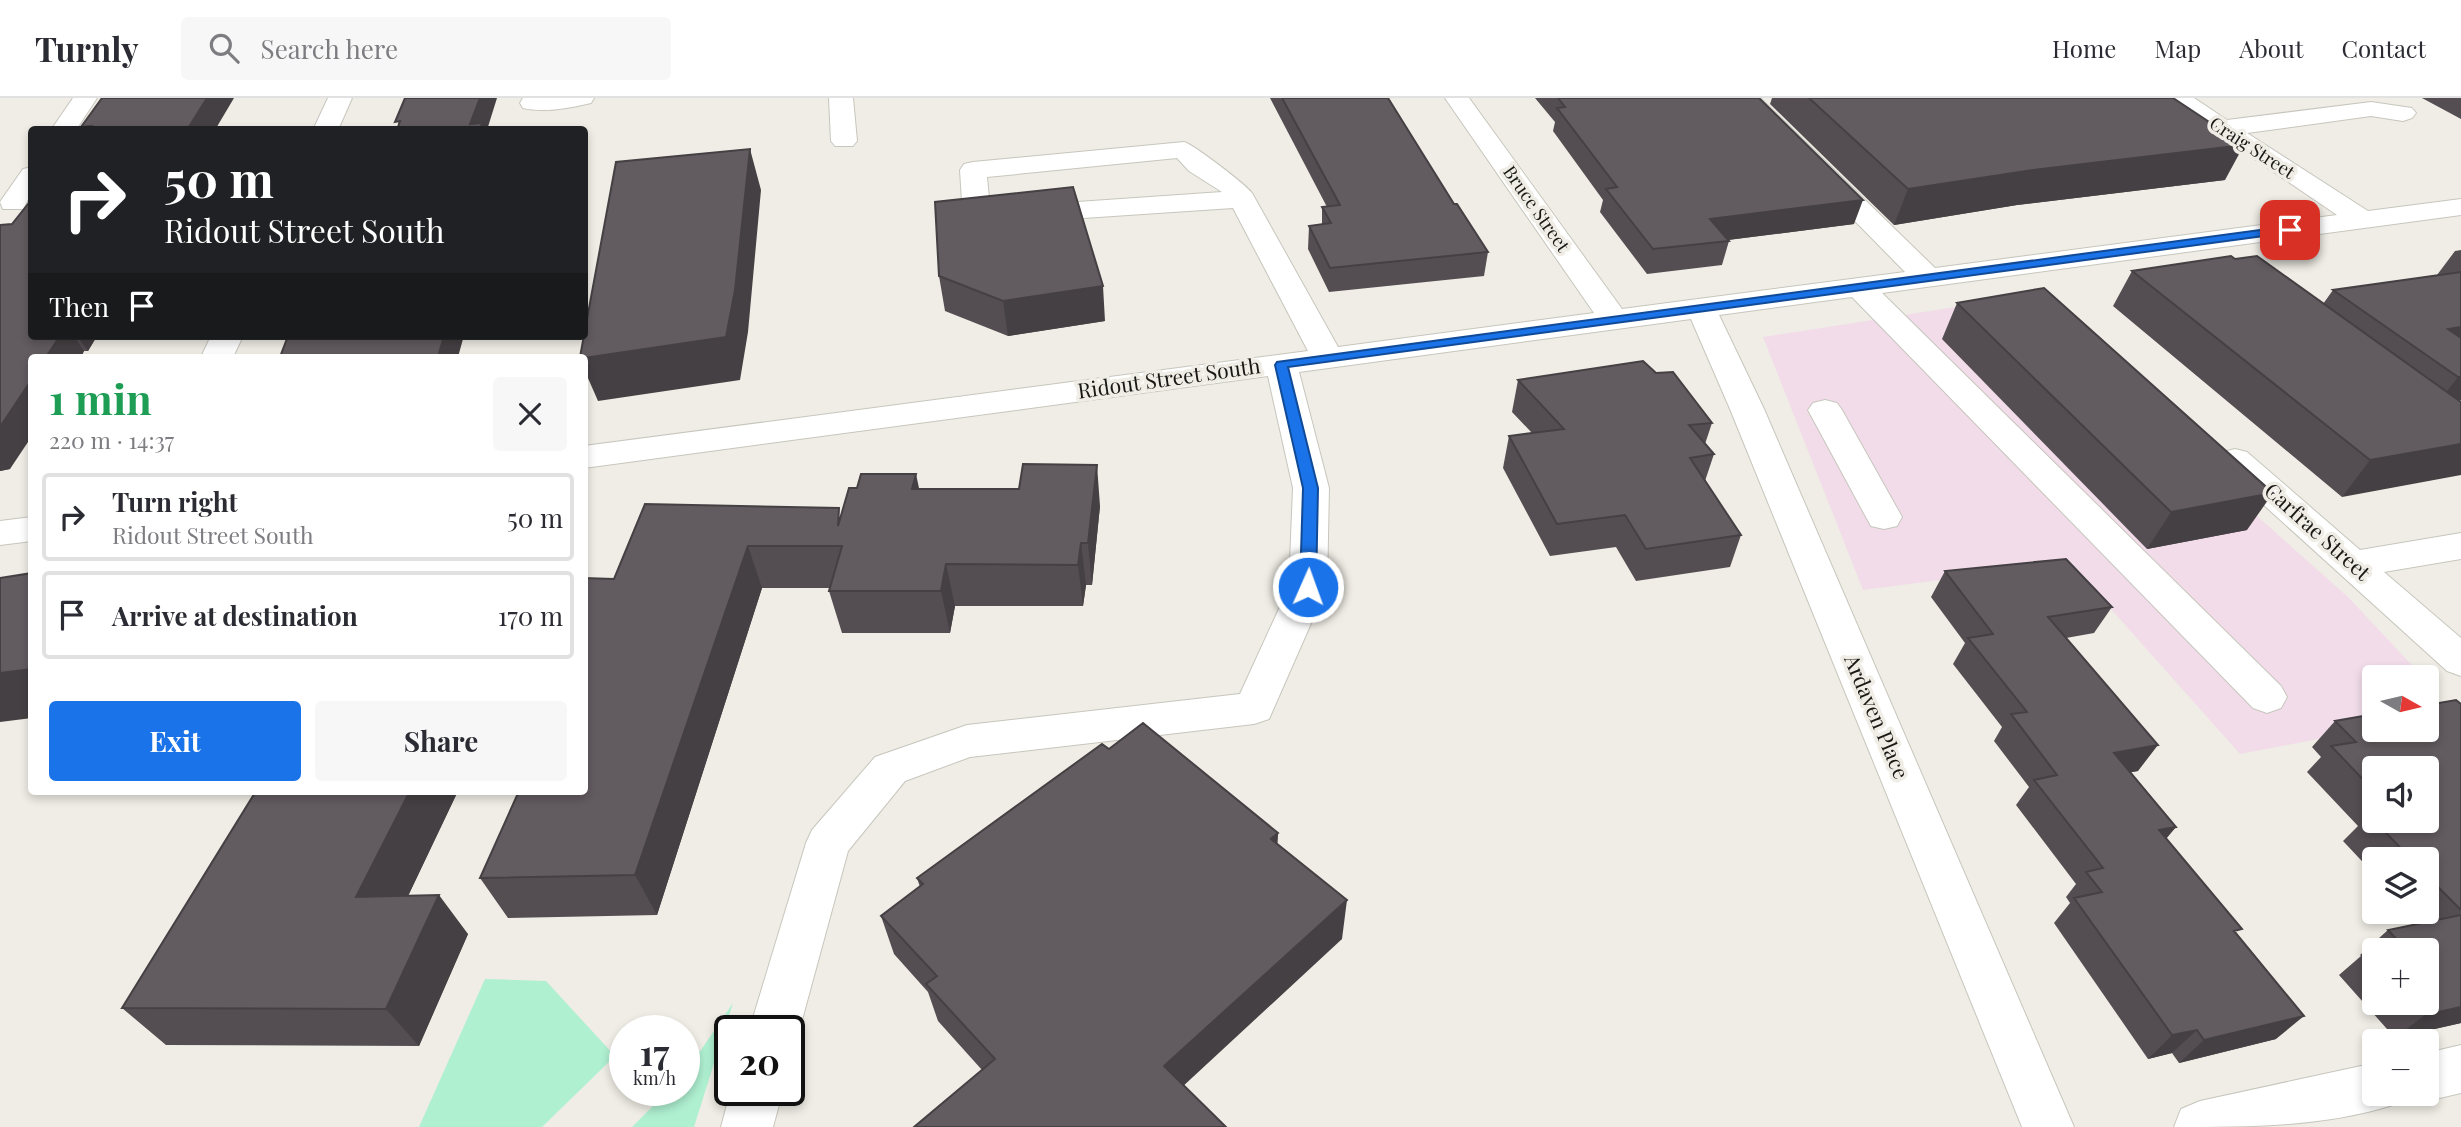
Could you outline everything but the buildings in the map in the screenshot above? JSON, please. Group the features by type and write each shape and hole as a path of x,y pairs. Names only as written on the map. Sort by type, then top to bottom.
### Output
{"street":[{"path":"66,126 85,98"},
{"path":"327,126 340,98"},
{"path":"524,126 533,101 582,98"},
{"path":"841,98 844,141"},
{"name":"Bruce Street","path":"1457,98 1614,320"},
{"path":"1746,98 1928,278"},
{"name":"Craig Street","path":"2177,98 2363,220"},
{"path":"2223,128 2371,109 2403,113"},
{"path":"1242,199 977,217 973,170 1184,150 1193,164 1235,187 1242,199 1328,358"},
{"path":"13,203 28,181"},
{"name":"Ridout Street South","path":"588,456 2461,207"},
{"path":"2193,243 2225,267"},
{"path":"2014,266 2045,290"},
{"path":"1860,287 2267,696"},
{"name":"Ardaven Place","path":"1701,308 1747,409 2048,1127"},
{"path":"779,1015 828,843 890,769 967,741 1254,708 1308,587 1311,488 1281,365"},
{"path":"1825,410 1884,517"},
{"name":"Carfrae Street","path":"2209,437 2461,661"},
{"path":"0,533 28,530"},
{"path":"2353,565 2461,546"},
{"path":"2439,1074 2461,1069"},
{"path":"2200,1127 2362,1091"},
{"path":"747,1127 753,1106"}],"shaded area":[{"path":"2013,298 2349,598 2412,665 2362,665 2362,731 2240,754 2070,563 1863,590 1763,337"}],"green space":[{"path":"485,979 546,981 609,1049 609,1062 542,1127 419,1127"},
{"path":"714,1031 714,1063 694,1127 632,1127 653,1106 700,1106 700,1051"}],"route":[{"path":"1308,587 1311,488 1281,365 2290,230"}]}
